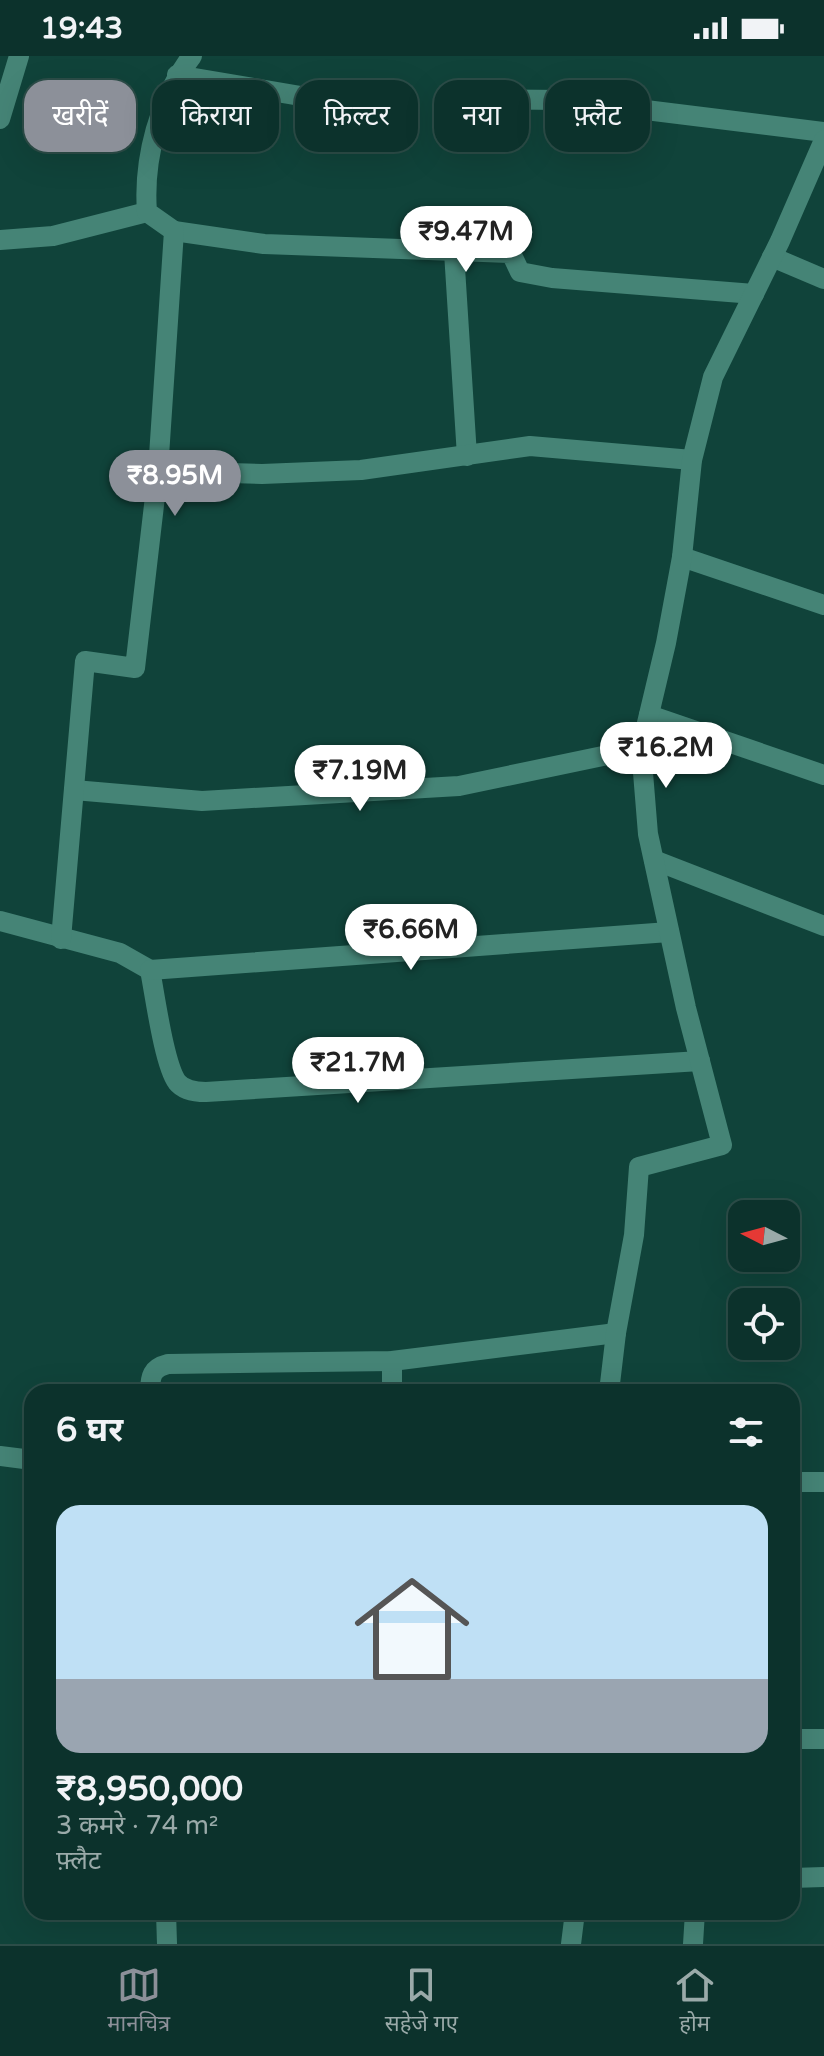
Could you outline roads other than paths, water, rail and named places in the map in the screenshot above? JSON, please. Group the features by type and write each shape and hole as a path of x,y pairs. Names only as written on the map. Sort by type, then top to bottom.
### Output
{"street":[{"path":"0,119 19,56"},
{"path":"147,212 145,186 159,117 177,75 192,56"},
{"path":"177,75 295,95"},
{"path":"529,100 565,100 823,144 713,377 692,460 682,557 666,643 641,748 648,834 722,1145 639,1167 634,1235 610,1384"},
{"path":"0,240 53,236 147,212 174,231 264,244 511,253 520,272 552,278 754,294"},
{"path":"61,939 85,661 135,668 158,471 174,231"},
{"path":"454,252 467,456"},
{"path":"772,257 824,279"},
{"path":"158,471 262,474 361,470 530,446 692,460"},
{"path":"682,557 824,605"},
{"path":"649,715 824,775"},
{"path":"74,790 202,801 459,786 641,748"},
{"path":"654,860 824,926"},
{"path":"0,921 120,953 150,970 669,932"},
{"path":"150,970 168,1059 178,1084 190,1091 700,1061"},
{"path":"151,1384 152,1373 157,1367 168,1364 392,1361 616,1333"},
{"path":"392,1361 392,1384"},
{"path":"0,1456 24,1459"},
{"path":"800,1482 824,1482"},
{"path":"800,1739 824,1739"},
{"path":"800,1878 824,1877"},
{"path":"166,1920 167,1944"},
{"path":"571,1944 574,1920"},
{"path":"693,1944 694,1920"}]}
